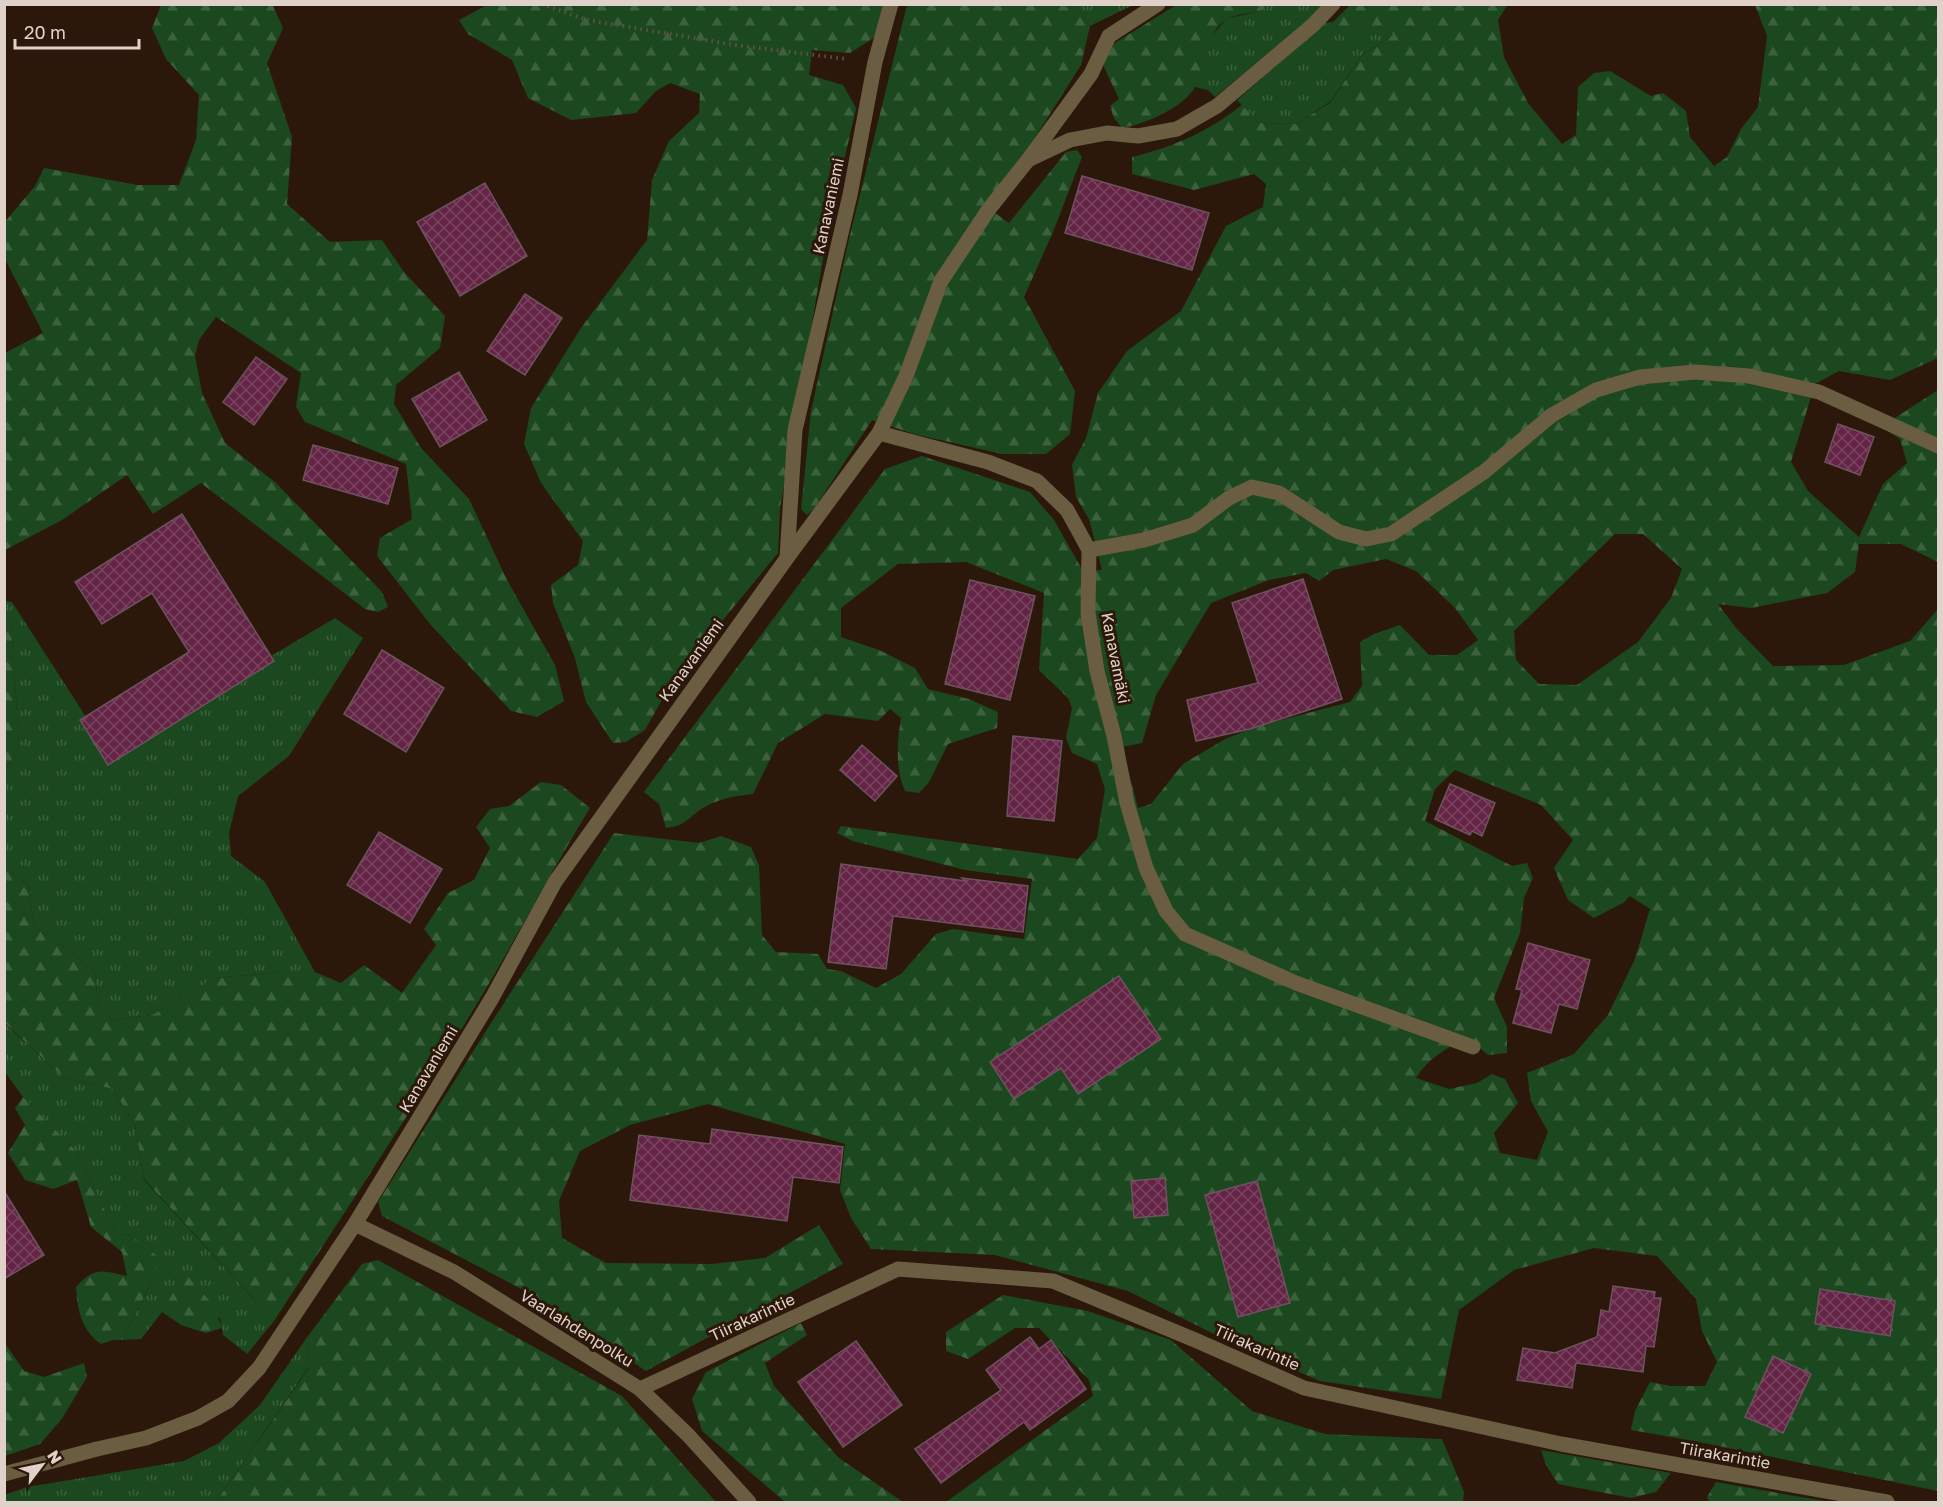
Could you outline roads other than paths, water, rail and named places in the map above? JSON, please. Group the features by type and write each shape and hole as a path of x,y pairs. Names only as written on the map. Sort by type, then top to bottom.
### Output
{"street":[{"name":"Kanavaniemi","path":"787,558 795,430 850,195 875,62 891,4"},
{"name":"Kanavaniemi","path":"4,1474 146,1438 198,1418 228,1401 259,1368 355,1224 492,998 555,882 879,433 906,376 941,281 989,209 1091,74 1109,36 1158,4"},
{"path":"1028,160 1070,140 1107,133 1138,136 1177,129 1217,106 1313,25 1333,4"},
{"path":"1089,550 1144,540 1193,525 1229,498 1252,487 1279,493 1339,532 1366,539 1391,534 1484,472 1552,415 1596,390 1640,377 1695,372 1749,376 1819,392 1938,446"},
{"name":"Kanavamäki","path":"879,433 988,462 1037,481 1067,510 1089,550 1088,613 1097,671 1114,736 1127,803 1146,868 1166,911 1189,936 1296,983 1473,1047"},
{"name":"Vaarlahdenpolku","path":"355,1224 454,1272 640,1389 688,1435 749,1503"},
{"name":"Tiirakarintie","path":"640,1389 898,1269 1053,1281 1196,1340 1304,1388 1562,1444 1887,1503"}]}
